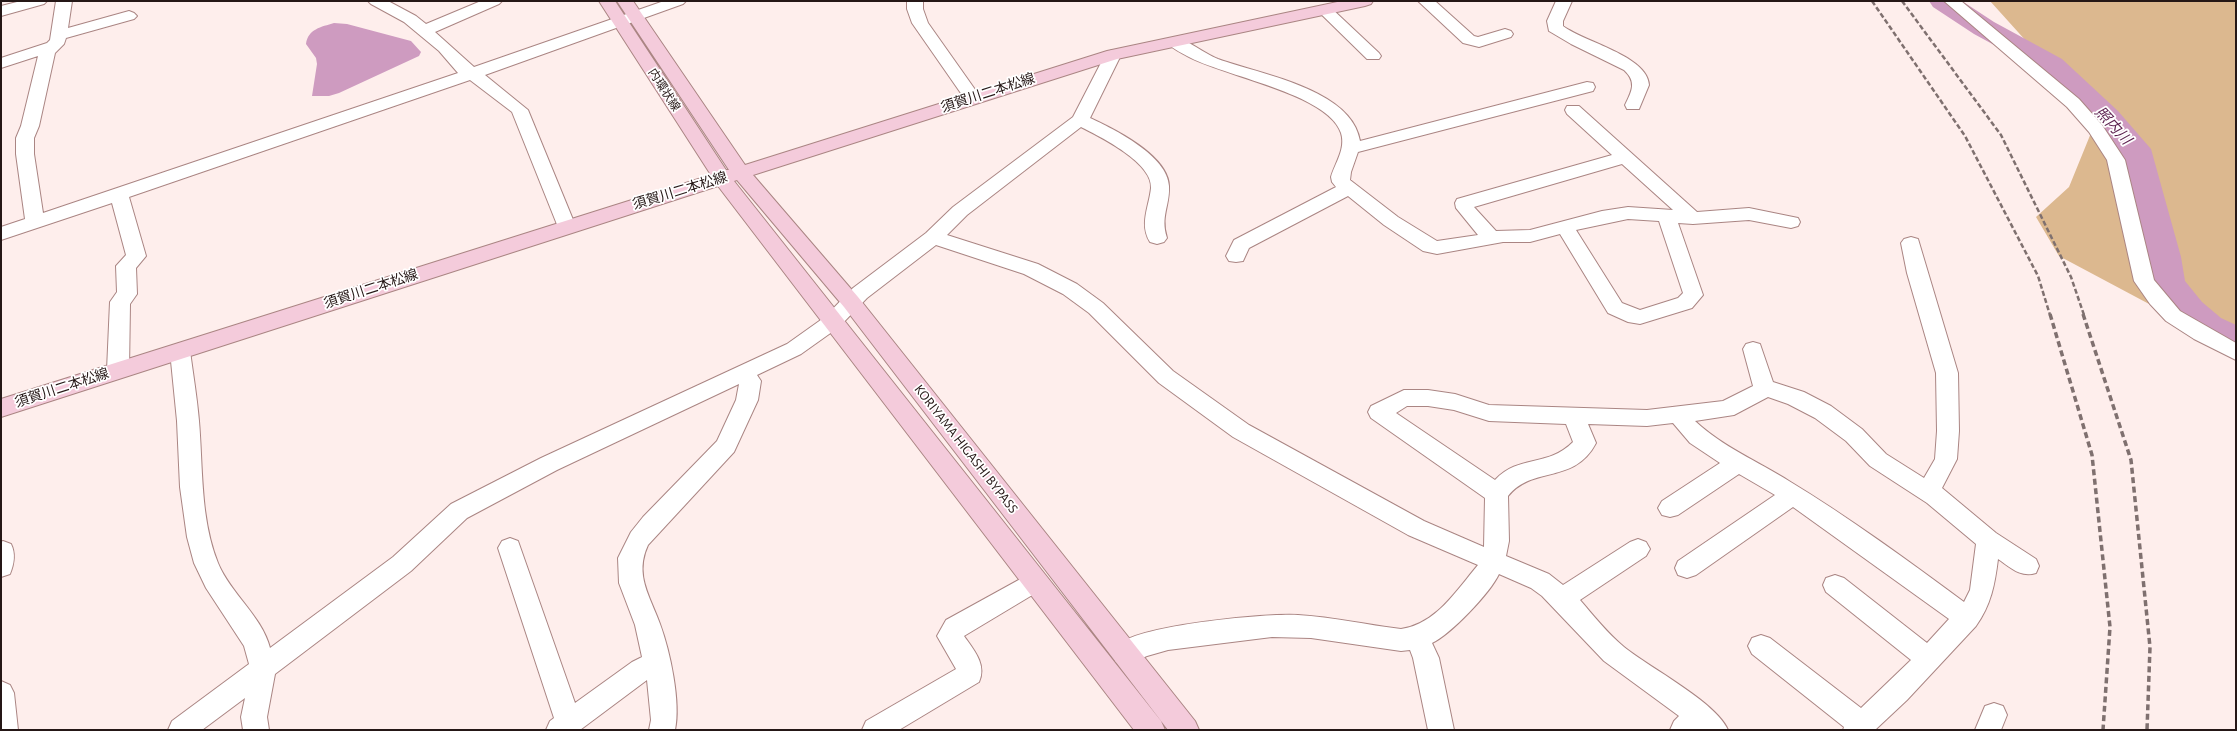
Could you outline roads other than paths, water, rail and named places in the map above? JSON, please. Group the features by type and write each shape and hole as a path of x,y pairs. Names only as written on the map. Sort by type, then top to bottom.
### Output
{"main road":[{"name":"内環状線","path":"607,1 628,20 732,175"},
{"name":"内環状線","path":"625,1 628,20"},
{"name":"須賀川二本松線","path":"1,408 973,98 1114,55 1365,1"},
{"name":"KORIYAMA HIGASHI BYPASS","path":"732,175 851,302 1185,730"},
{"name":"KORIYAMA HIGASHI BYPASS","path":"732,175 832,322 1152,730"}],"street":[{"path":"1,11 39,1"},
{"path":"35,222 25,154 25,138 47,52 56,40 64,1"},
{"path":"376,1 410,19 445,48 464,69 472,73 520,110 568,227"},
{"path":"424,31 494,1"},
{"path":"1,234 628,20 678,1"},
{"path":"915,1 915,9 920,23 973,98"},
{"path":"1426,1 1469,40 1478,42 1505,34"},
{"path":"1564,1 1555,20 1555,28 1586,47 1616,58 1633,67 1642,84 1640,94 1633,104"},
{"path":"1952,1 2073,103 2096,129 2116,160 2144,281 2156,299 2173,316 2201,334 2236,352"},
{"path":"1325,10 1373,56"},
{"path":"1,63 56,40 128,16"},
{"path":"1175,42 1196,55 1273,82 1328,106 1346,125 1352,148 1340,178 1348,189 1391,221 1430,246 1451,247 1491,238 1514,235 1530,236 1602,217 1628,213 1693,218 1749,214 1791,222"},
{"path":"181,730 402,564 453,516 471,504 630,425 794,349 832,322 851,302 933,237 960,211 1080,120 1114,55"},
{"path":"1352,148 1587,87"},
{"path":"1573,110 1693,218"},
{"path":"1080,120 1109,133 1129,146 1158,176 1160,186 1153,220 1157,238"},
{"path":"1491,238 1465,208 1464,203 1625,156"},
{"path":"1236,256 1241,244 1271,227 1348,189"},
{"path":"118,370 120,302 127,294 126,266 136,256 119,194"},
{"path":"1565,227 1615,308 1635,317 1640,317 1685,303 1693,295 1666,215"},
{"path":"933,237 1018,264 1070,288 1096,308 1166,376 1241,431 1416,528 1493,562 1540,580 1563,598 1622,660 1699,725"},
{"path":"1911,243 1917,273 1947,373 1948,431 1946,459 1928,492"},
{"path":"1753,349 1762,383 1765,388 1796,398 1823,412 1854,435 1878,460 1928,492 1988,540 2027,566"},
{"path":"180,351 188,421 191,487 202,550 215,581 256,642 264,669 254,717 256,730"},
{"path":"662,730 664,720 664,704 648,625 631,583 630,558 639,539 651,524 726,446 748,400 750,382 744,373"},
{"path":"1497,494 1379,412 1404,398 1428,398 1455,402 1489,413 1647,418 1726,409 1757,395 1765,388"},
{"path":"1678,414 1683,423 1694,433 1793,495 1894,564 1967,618"},
{"path":"1125,654 1139,646 1157,641 1263,626 1297,626 1343,630 1401,640 1416,638 1443,624 1489,570 1497,553 1497,494 1512,478 1519,474 1560,463 1582,448 1585,443 1584,436 1574,416"},
{"path":"1670,508 1739,462"},
{"path":"1687,568 1793,495"},
{"path":"1761,646 1859,728 1898,692 1967,618 1979,601 1982,590 1988,540"},
{"path":"510,548 564,726 641,670 656,663"},
{"path":"1563,598 1638,550"},
{"path":"875,730 970,674 968,662 950,636 955,628 1035,581"},
{"path":"1835,585 1929,659"},
{"path":"1416,638 1426,658 1441,730"},
{"path":"1,694 5,730"}],"waterway":[{"name":"照内川","path":"1943,1 1984,28 2052,65 2107,118 2135,149 2164,257 2167,281 2174,294 2189,311 2208,327 2236,340"}],"railway":[{"path":"1872,1 1965,136 2038,276 2050,315"},
{"path":"1902,1 2001,135 2071,277 2084,315"},
{"path":"2050,314 2092,455 2110,627 2103,730"},
{"path":"2083,314 2131,460 2150,647 2147,730"}]}
